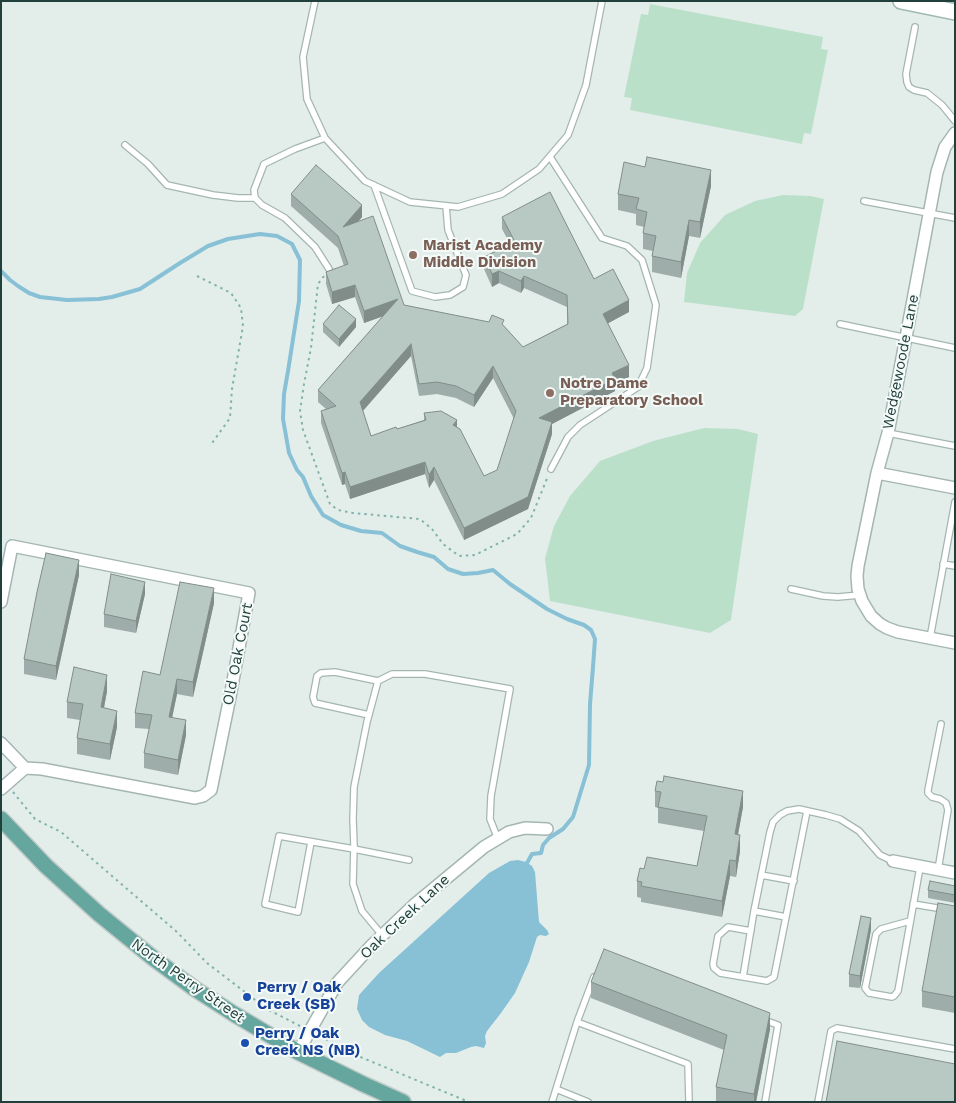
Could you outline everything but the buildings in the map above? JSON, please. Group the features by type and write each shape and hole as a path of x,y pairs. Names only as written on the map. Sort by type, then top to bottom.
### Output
{"main road":[{"name":"North Perry Street","path":"1,819 73,891 125,936 195,989 298,1052 338,1073 403,1102"}],"street":[{"path":"901,1 955,12"},
{"name":"Wedgewoode Lane","path":"860,595 857,582 858,566 888,433 937,172 947,142 955,133"},
{"path":"878,474 955,488"},
{"name":"Old Oak Court","path":"1,602 12,546 249,594 210,790 203,796 195,798 42,769 25,768"},
{"path":"860,595 872,616 884,626 898,632 955,643"},
{"path":"1,743 25,768 4,787"},
{"name":"Oak Creek Lane","path":"298,1052 337,983 382,935 414,905 484,846 498,838 509,832 525,828 547,829"},
{"path":"893,861 955,873"}],"lane":[{"path":"315,1 304,57 307,99 325,138 365,181 374,186 410,202 458,207 502,194 539,169 568,134 586,85 602,1"},
{"path":"916,27 906,82 914,90 927,93 942,105 955,121"},
{"path":"325,138 295,149 264,164 254,190 255,198 262,205 285,218 315,247 329,270"},
{"path":"125,146 148,164 167,184 214,195 255,198"},
{"path":"550,157 602,238 626,246 642,260 656,305 648,368 638,387 580,425 568,437 550,469"},
{"path":"374,186 412,292 435,297 450,294 463,287 466,275 448,230 446,206"},
{"path":"864,201 955,218"},
{"path":"840,324 955,348"},
{"path":"888,433 955,446"},
{"path":"930,638 955,502"},
{"path":"943,564 955,566"},
{"path":"791,589 823,596 860,595"},
{"path":"369,714 315,703 313,697 317,676 321,673 335,672 378,681 392,674 425,674 510,689 491,796 490,819 498,838"},
{"path":"378,681 354,787 353,884 362,911 382,935"},
{"path":"938,870 948,810 946,803 932,797 928,790 940,724"},
{"path":"743,977 770,832 773,822 780,815 787,810 795,809 832,817 847,823 863,836 880,855 893,861"},
{"path":"751,932 728,927 718,936 713,960 717,971 767,981 774,977 807,811"},
{"path":"311,842 298,912 265,904 279,836 409,860"},
{"path":"910,921 881,929 874,936 865,988 869,993 888,998 897,994 920,867"},
{"path":"761,875 794,881"},
{"path":"913,904 955,911"},
{"path":"754,911 786,917"},
{"path":"552,1102 577,1022 596,973"},
{"path":"759,1018 778,1025 766,1102"},
{"path":"577,1022 688,1064 689,1102"},
{"path":"818,1102 832,1031 837,1028 955,1049"},
{"path":"556,1089 588,1102"}],"path":[{"path":"329,270 318,284 311,348 300,410 303,430 330,504 338,510 353,513 420,519 432,529 442,544 459,556 475,555 517,534 531,518 550,469"},
{"path":"197,276 230,293 241,308 243,326 232,389 230,418 210,446"},
{"path":"4,787 35,819 61,832 178,932 207,963 267,1009 358,1056 469,1102"}],"green space":[{"path":"650,4 823,37 821,49 828,50 811,134 804,133 802,144 630,110 632,98 624,97 641,14 648,15"},
{"path":"783,195 810,196 824,199 803,309 795,316 684,302 687,273 700,243 725,215 755,201"},
{"path":"704,428 738,429 758,434 731,620 710,633 550,601 545,558 554,526 570,496 600,461 653,441"}],"water":[{"path":"518,860 532,866 535,872 539,922 549,934 537,937 529,962 515,993 487,1031 484,1048 471,1047 456,1053 446,1053 440,1057 407,1041 385,1035 369,1027 362,1020 357,1009 359,995 379,973 489,873 510,861"}],"waterway":[{"path":"1,271 18,286 40,297 67,300 99,299 140,289 208,246 228,239 260,234 277,236 292,244 300,260 299,301 284,394 283,419 289,453 323,515 341,525 361,531 382,533 400,546 434,557 448,569 463,574 493,570 547,609 584,625 591,630 595,639 590,704 589,765 573,817 563,829 549,838 543,845 541,853 532,854 527,863"}],"place":[{"name":"Marist Academy Middle Division","path":"413,255"},
{"name":"Notre Dame Preparatory School","path":"550,393"},
{"name":"Perry / Oak Creek (SB)","path":"247,997"},
{"name":"Perry / Oak Creek NS (NB)","path":"245,1043"}]}
